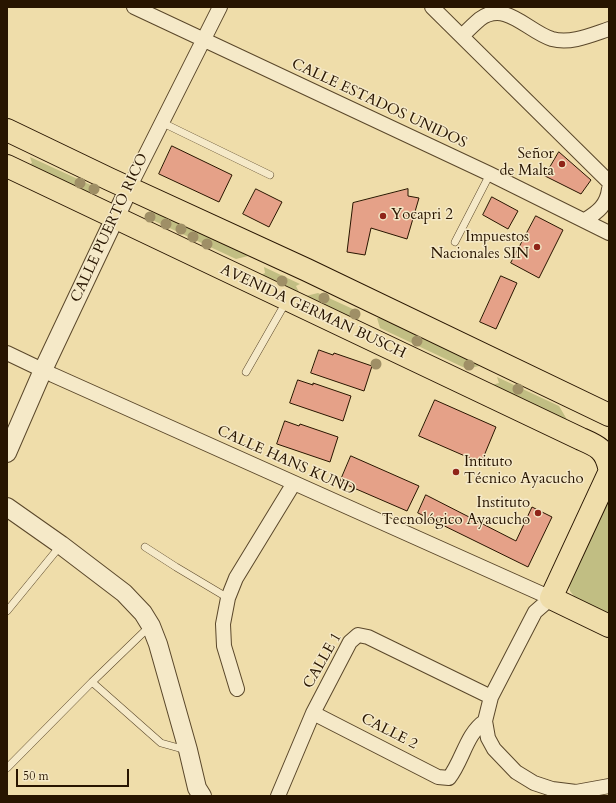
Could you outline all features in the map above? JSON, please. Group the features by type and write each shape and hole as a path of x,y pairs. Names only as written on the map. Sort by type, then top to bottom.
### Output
{"main road":[{"path":"7,130 314,273 609,415"},
{"name":"AVENIDA GERMAN BUSCH","path":"7,166 599,447 607,457 609,467"},
{"path":"609,473 551,598 609,626"}],"street":[{"name":"CALLE ESTADOS UNIDOS","path":"134,7 490,174 609,233"},
{"name":"CALLE PUERTO RICO","path":"7,453 43,370 129,188 202,40 220,7"},
{"path":"432,7 609,182"},
{"path":"462,36 480,18 493,13 504,13 552,39 564,41 577,39 609,29"},
{"path":"585,220 597,213 605,204 609,188"},
{"name":"CALLE HANS KUND","path":"7,353 551,598"},
{"path":"237,689 224,646 223,624 228,598 236,578 294,483"},
{"path":"7,507 62,545 124,593 143,613 151,626 158,644 188,750 197,793"},
{"path":"551,598 535,612 491,697 485,721 488,738 494,749 516,772 534,783 552,789 576,792 609,786"},
{"name":"CALLE 1","path":"278,796 313,713 350,642 358,636 368,637 491,697"},
{"name":"CALLE 2","path":"313,713 438,777 450,778 456,769 471,736 478,726 485,721"}],"lane":[{"path":"161,122 270,175"},
{"path":"456,242 490,174"},
{"path":"246,372 288,300"},
{"path":"7,611 62,545"},
{"path":"146,547 176,568 228,598"},
{"path":"7,768 92,682 151,626"},
{"path":"92,682 161,743 188,750"}],"shaded area":[{"path":"30,157 95,187 96,191 91,197 26,166 32,163"},
{"path":"152,209 249,255 236,259 148,218"},
{"path":"264,267 300,284 296,286 301,296 258,276 265,273"},
{"path":"318,293 355,310 359,319 352,321 302,297"},
{"path":"377,318 382,318 483,365 467,369 380,328"},
{"path":"497,377 559,406 569,423 492,385 499,383"},
{"path":"609,496 609,614 576,599 570,591 567,568"}],"building":[{"path":"172,146 232,175 219,202 159,174"},
{"name":"Señor de Malta","path":"559,152 591,180 581,194 545,176"},
{"path":"256,189 282,202 269,227 243,214"},
{"name":"Yocapri 2","path":"408,189 408,196 419,198 407,239 371,228 365,255 347,252 353,203"},
{"path":"492,197 518,211 508,229 483,215"},
{"name":"Impuestos Nacionales SIN","path":"536,216 563,230 539,278 511,263"},
{"path":"501,276 517,283 496,329 480,322"},
{"path":"319,350 333,355 334,353 372,366 364,391 311,373"},
{"path":"298,380 313,385 313,383 351,396 343,421 290,403"},
{"path":"435,400 496,427 481,463 419,436"},
{"path":"285,421 299,426 300,424 338,437 330,462 277,444"},
{"path":"351,456 419,486 407,511 340,482"},
{"path":"426,495 516,541 532,507 552,517 528,567 418,513"}],"place":[{"name":"Señor de Malta","path":"562,164"},
{"name":"Yocapri 2","path":"383,216"},
{"name":"Impuestos Nacionales SIN","path":"537,247"},
{"name":"Intituto Técnico Ayacucho","path":"456,472"},
{"name":"Instituto Tecnológico Ayacucho","path":"538,513"}]}
